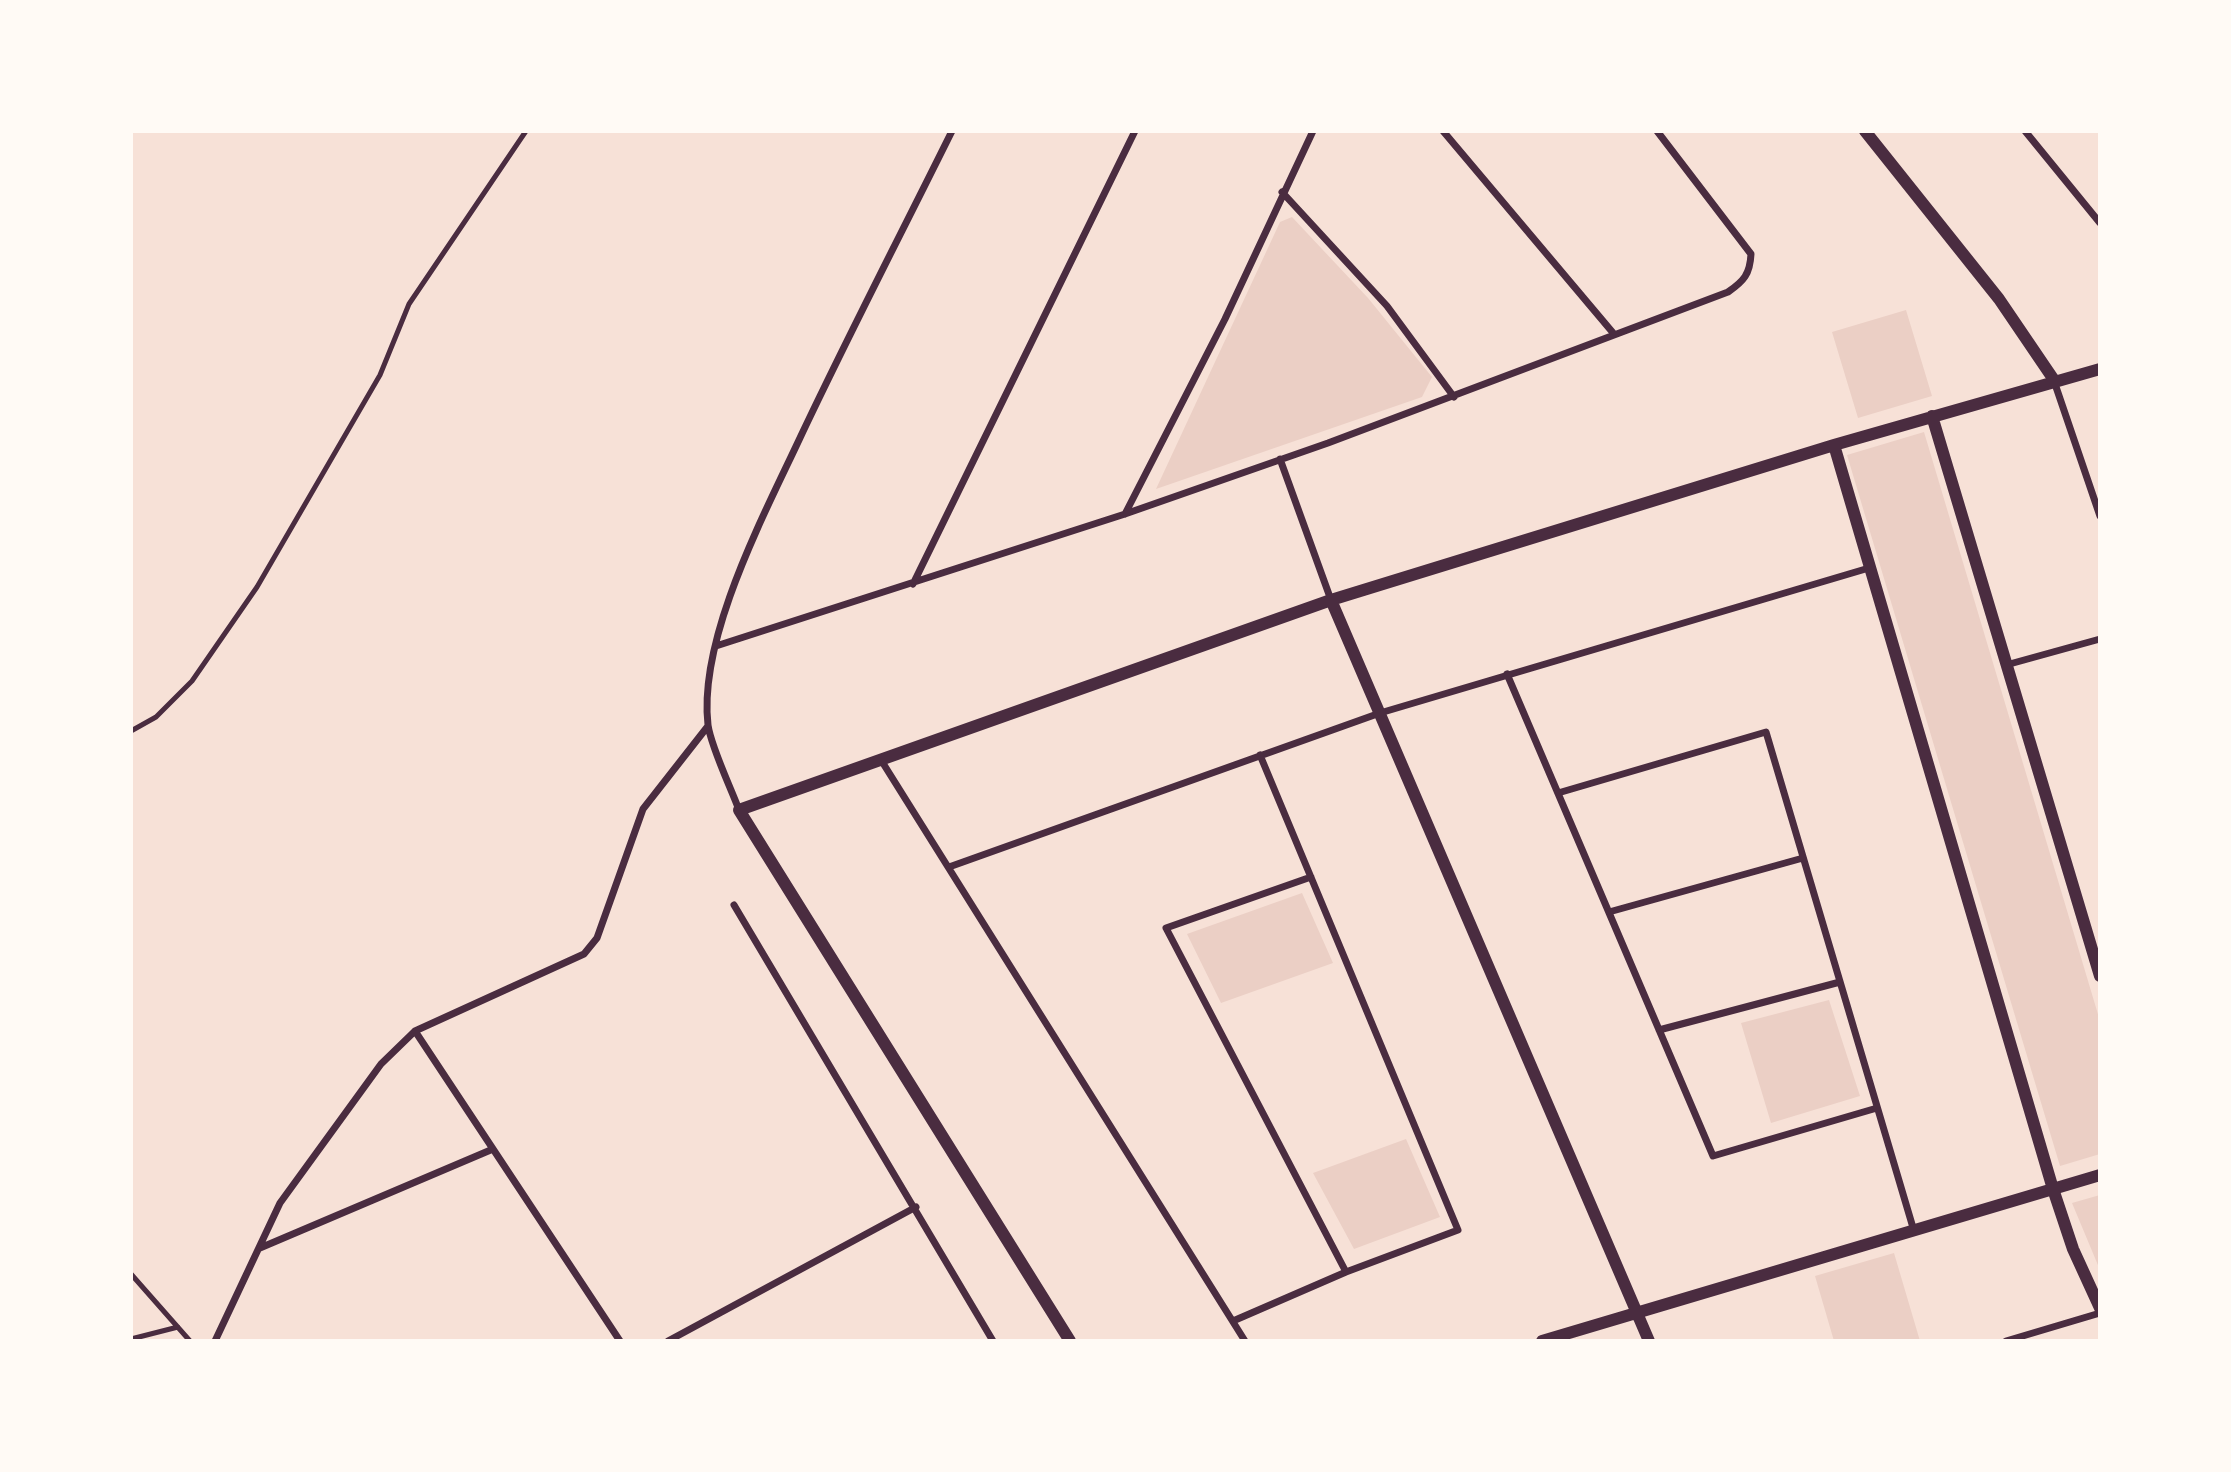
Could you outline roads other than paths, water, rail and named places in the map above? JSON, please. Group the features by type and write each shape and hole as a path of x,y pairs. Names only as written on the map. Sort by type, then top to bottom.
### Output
{"street":[{"path":"952,131 750,544 729,598 716,646 711,674 708,726 740,810 1070,1341"},
{"path":"913,583 1135,131"},
{"path":"1125,514 1225,319 1282,192 1313,131"},
{"path":"1443,131 1614,334"},
{"path":"716,646 1125,514 1454,397 1728,292 1745,280 1750,269 1751,254 1657,131"},
{"path":"1865,131 1999,299 2054,380 2100,516"},
{"path":"2025,131 2100,223"},
{"path":"1282,192 1387,306 1454,397"},
{"path":"740,810 1331,600 1834,445 2100,369"},
{"path":"1932,416 2100,976"},
{"path":"1834,445 2053,1189 2073,1249 2100,1308"},
{"path":"1280,459 1331,600 1650,1341"},
{"path":"949,867 1380,713 1869,568"},
{"path":"2006,665 2100,639"},
{"path":"1507,674 1713,1156 1877,1108"},
{"path":"215,1341 280,1203 382,1064 415,1031 584,954 597,938 649,800 708,726"},
{"path":"1558,793 1766,732 1914,1231"},
{"path":"1233,1321 1346,1272 1458,1230 1261,755"},
{"path":"881,760 1245,1341"},
{"path":"1609,912 1803,858"},
{"path":"1311,877 1166,928 1346,1272"},
{"path":"734,905 916,1207 993,1341"},
{"path":"1659,1030 1840,982"},
{"path":"415,1031 620,1341"},
{"path":"260,1248 493,1149"},
{"path":"1542,1341 2100,1175"},
{"path":"668,1341 916,1207"},
{"path":"2006,1341 2100,1313"}],"lane":[{"path":"131,732 156,718 192,681 257,587 380,374 409,303 526,131"},
{"path":"131,1274 190,1341"},
{"path":"131,1339 178,1327"}]}
